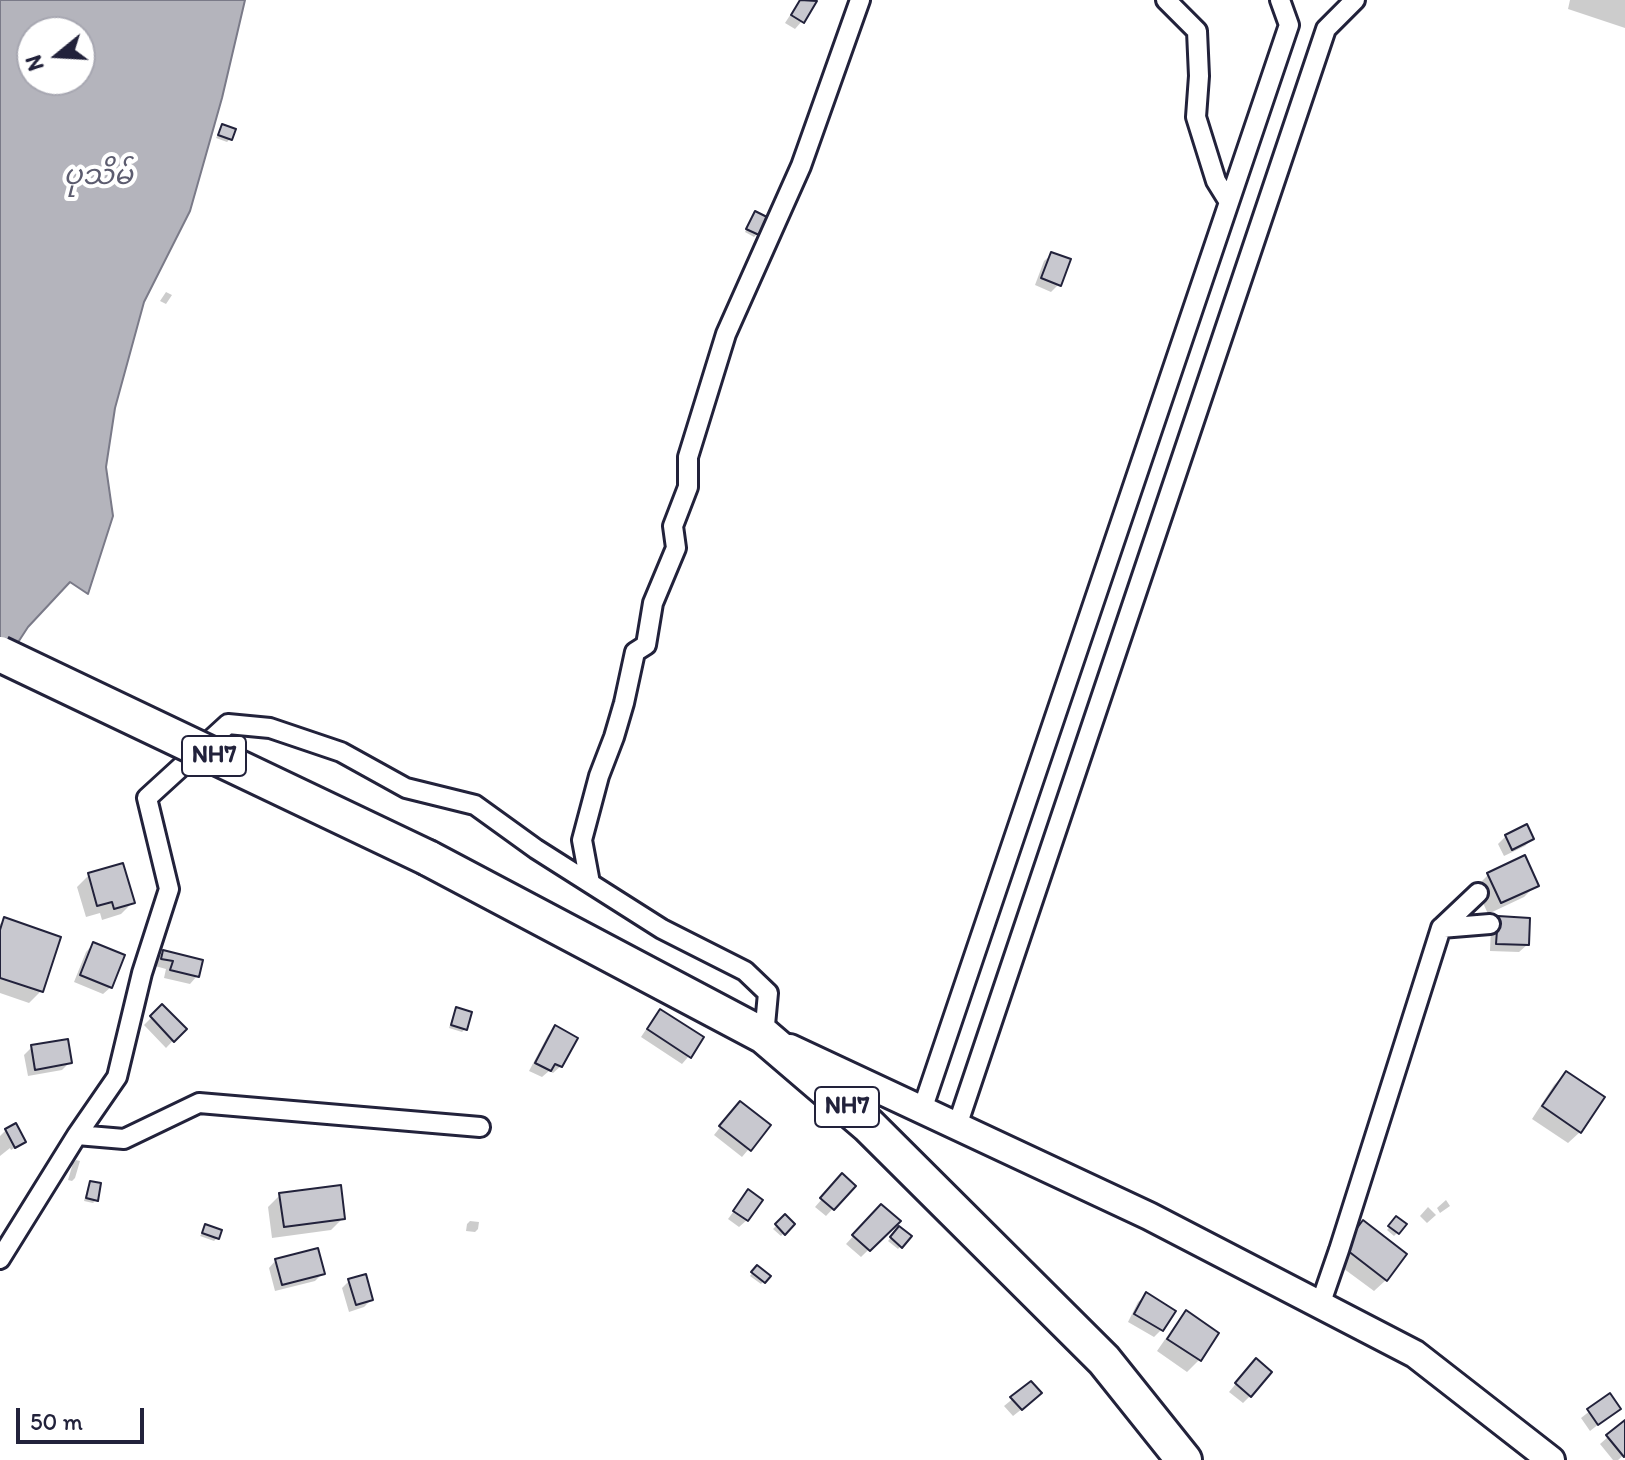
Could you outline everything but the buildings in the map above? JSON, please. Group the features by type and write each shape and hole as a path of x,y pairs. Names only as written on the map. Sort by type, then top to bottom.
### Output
{"highway":[{"name":"NH7","path":"0,654 428,858 764,1036 868,1125 1104,1360 1184,1460"}],"main road":[{"path":"764,1036 1149,1216 1415,1354 1551,1460"}],"street":[{"path":"590,883 582,840 599,776 618,726 635,652 646,645 653,603 676,548 673,526 688,487 688,457 726,334 801,166 860,0"},
{"path":"1166,0 1197,31 1199,76 1196,117 1216,181 1229,202"},
{"path":"922,1110 1289,25 1280,0"},
{"path":"957,1126 1326,29 1355,0"},
{"path":"0,1259 117,1077 142,973 169,889 147,798 228,724 270,728 341,752 406,788 475,805 536,849 662,929 745,971 768,993 764,1036"},
{"path":"1320,1305 1441,928 1478,893"},
{"path":"1441,928 1490,924"},
{"path":"77,1135 124,1139 199,1103 480,1127"}],"water":[{"name":"ပုသိမ်","path":"0,0 245,0 222,98 190,211 144,302 115,408 106,467 113,516 88,594 70,582 28,627 0,670"}]}
